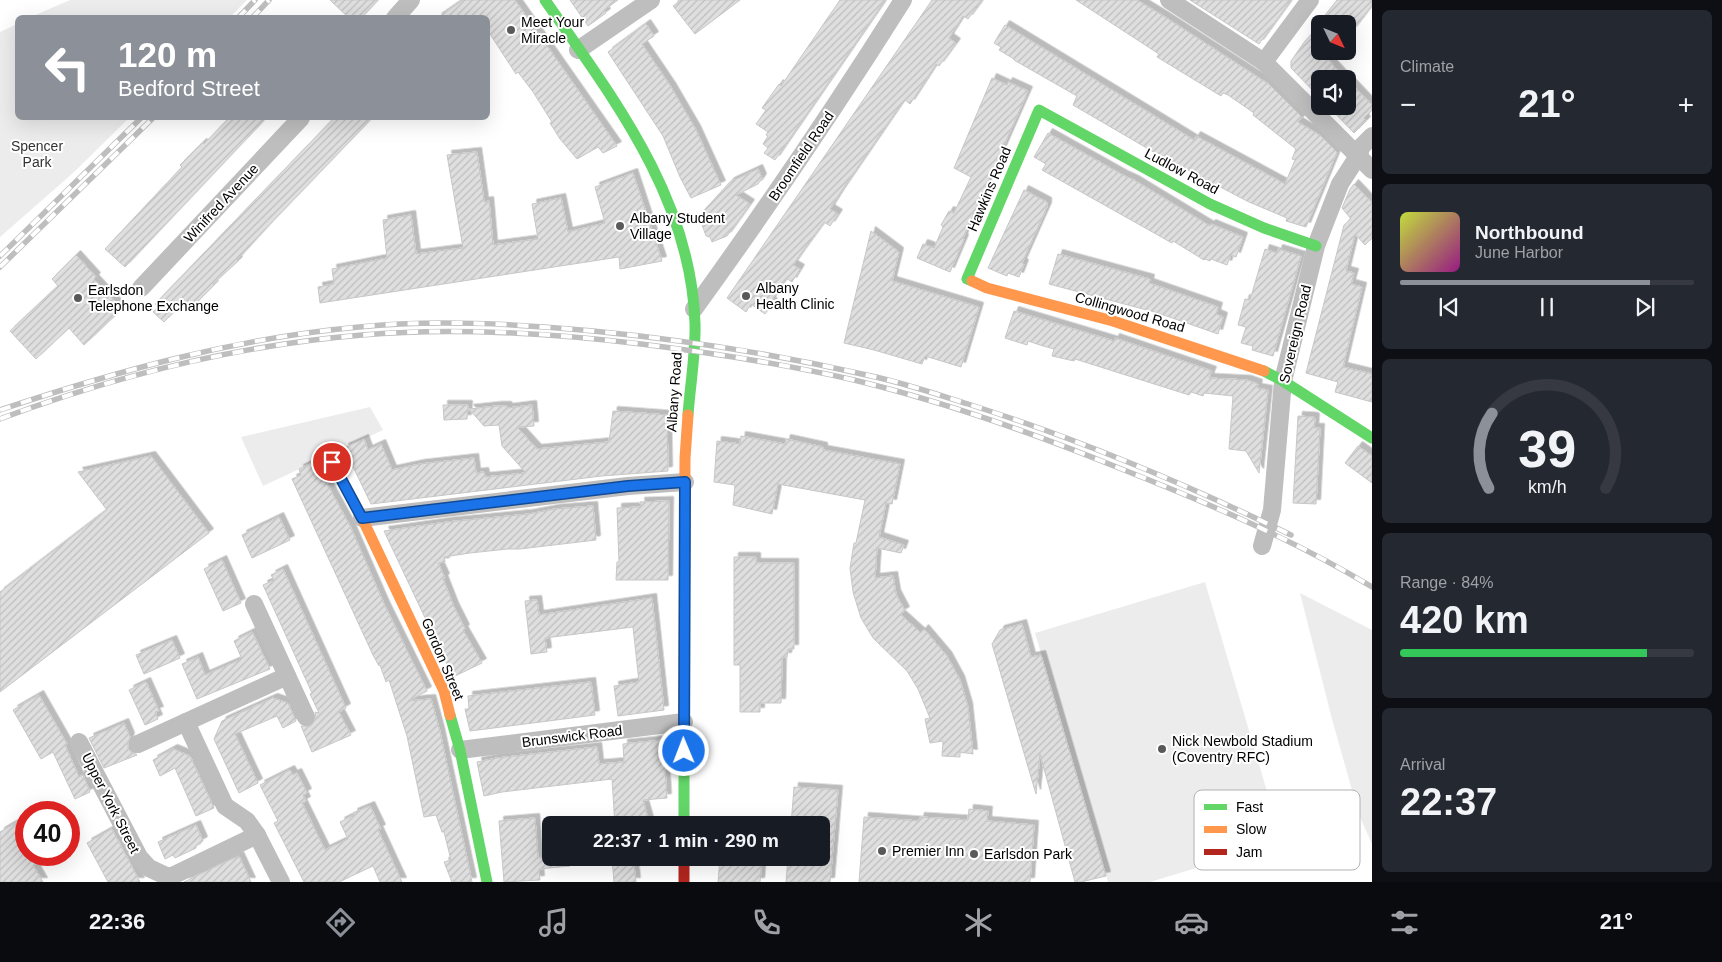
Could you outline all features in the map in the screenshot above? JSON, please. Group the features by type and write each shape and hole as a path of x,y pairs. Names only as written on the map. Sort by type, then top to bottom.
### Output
{"street":[{"path":"398,15 411,0"},
{"name":"Albany Road","path":"545,0 635,132 664,189 682,243 694,309 685,482 684,816"},
{"path":"578,50 650,0"},
{"name":"Broomfield Road","path":"694,309 854,78 903,0"},
{"path":"1169,0 1264,62 1372,170"},
{"path":"1264,62 1310,0"},
{"name":"Ludlow Road","path":"1039,110 1210,204 1264,228 1316,246"},
{"name":"Hawkins Road","path":"967,279 1039,110"},
{"name":"Winifred Avenue","path":"141,288 299,120"},
{"name":"Sovereign Road","path":"1262,546 1272,510 1283,381 1316,246 1340,184 1358,156 1362,146 1372,136"},
{"name":"Collingwood Road","path":"967,279 987,288 1113,321 1260,369 1283,381 1372,438"},
{"name":"Gordon Street","path":"332,462 362,518 444,691 460,750 487,882"},
{"path":"362,518 628,486 685,482"},
{"path":"254,604 306,718"},
{"path":"138,744 287,676"},
{"path":"186,722 225,806 246,821 257,835 281,882"},
{"name":"Brunswick Road","path":"460,750 684,722"},
{"name":"Upper York Street","path":"79,742 138,857 156,872 172,876 257,835"},
{"path":"684,866 684,882"}],"green space":[{"path":"70,0 247,0 232,15 36,15"},
{"name":"Spencer Park","path":"15,25 15,120 127,120 73,173 0,237 0,32"},
{"path":"370,407 383,430 263,486 241,437"},
{"name":"Nick Newbold Stadium (Coventry RFC)","path":"1205,582 1267,790 1194,790 1194,869 1150,882 1108,882 1035,633"},
{"path":"1300,593 1372,630 1372,844 1360,817 1360,790 1352,790"}],"building":[{"path":"330,0 378,0 364,15 346,15"},
{"path":"463,0 515,0 617,146 603,153 598,147 577,159 560,139 550,123 552,122 533,92 518,72 516,74 490,34 490,15 441,15"},
{"path":"570,0 618,0 604,10 606,13 588,26"},
{"path":"681,0 740,0 695,34 673,6"},
{"path":"840,0 885,0 775,160 764,153 768,148 763,144 768,136 766,135 768,132 756,124 766,110 762,108 779,84 781,86"},
{"path":"932,0 982,0 968,19 963,16 949,38 956,43 939,66 936,64 910,104 905,100 901,104 840,193 830,209 838,214 830,226 824,222 793,265 800,269 792,282 786,278 765,314 751,304 746,312 727,298"},
{"path":"1076,0 1137,0 1270,85 1302,117 1298,122 1321,136 1337,152 1306,227 1286,221 1287,218 1249,202 1157,154 1073,105 1077,96 1014,60 999,50 1001,47 994,43 1005,25 1194,140 1196,136 1285,184 1295,160 1292,159 1296,149 1253,115 1254,113 1228,95 1223,93 1221,96 1157,57 1159,54"},
{"path":"1190,0 1291,0 1259,44"},
{"path":"1337,0 1372,0 1372,5 1356,26 1356,15 1325,15"},
{"path":"646,24 654,36 642,44 671,87 696,130 721,185 691,198 663,136 608,52"},
{"path":"1311,35 1311,60 1328,60 1338,70 1311,70 1311,89 1291,68 1291,61"},
{"path":"992,78 1007,85 1008,82 1028,91 963,238 950,272 917,258 923,244 934,248 943,227 941,225 949,211 954,213 971,177 954,168"},
{"path":"1356,88 1372,105 1372,110 1364,118 1366,121 1354,133 1337,115 1356,115"},
{"path":"227,120 264,120 125,267 105,249 182,167 180,165 202,143 204,144"},
{"path":"332,120 370,120 270,224 238,261 191,308 184,301 164,322 153,312 158,307 155,304"},
{"path":"1048,133 1134,180 1210,226 1211,224 1243,237 1236,257 1231,255 1227,265 1211,259 1210,261 1204,260 1173,241 1172,243 1042,170 1046,164 1034,157"},
{"name":"Albany Student Village","path":"477,152 484,202 489,201 493,245 538,239 532,204 561,198 568,232 605,223 595,187 633,173 662,261 620,269 619,257 320,303 318,287 334,284 332,269 387,258 383,220 411,215 416,254 463,248 447,155"},
{"path":"758,169 762,178 758,184 736,195 750,204 727,236 712,242 710,237 706,236 699,216 730,182"},
{"path":"1354,184 1372,203 1372,238 1365,245 1355,234 1346,271 1354,273 1351,284 1362,287 1343,367 1372,374 1372,402 1335,392 1338,382 1306,373 1344,225 1351,219 1342,208"},
{"path":"1024,190 1047,202 1047,207 1022,263 1024,264 1019,277 1008,273 1007,276 988,268"},
{"path":"871,231 899,252 892,281 979,307 961,367 925,356 922,364 844,343"},
{"path":"1265,249 1277,253 1278,249 1301,256 1273,356 1252,350 1253,346 1241,343 1246,327 1238,325 1245,299 1250,300"},
{"path":"1058,254 1150,279 1149,283 1218,307 1216,314 1223,317 1218,334 1158,313 1049,284"},
{"name":"Earlsdon Telephone Exchange","path":"76,255 96,277 94,279 122,309 84,345 69,328 36,359 10,331 58,286 52,279"},
{"path":"1014,311 1114,341 1115,338 1212,371 1209,378 1247,380 1258,384 1257,388 1268,390 1259,473 1246,451 1229,449 1233,396 1204,393 1203,396 1191,392 1189,395 1075,359 1074,361 1052,356 1054,349 1028,341 1027,345 1005,338"},
{"path":"443,405 468,405 467,419 444,420"},
{"path":"532,405 534,426 517,427 537,449 609,442 613,411 667,415 668,471 602,476 371,504 344,448 364,439 368,450 381,444 392,470 420,464 474,458 476,473 484,472 485,477 526,473 502,446 499,425 484,426 469,409"},
{"path":"1298,416 1315,418 1314,428 1320,428 1316,504 1293,503"},
{"path":"741,436 785,444 786,439 823,447 823,450 900,464 892,504 886,503 879,537 904,545 901,553 877,548 875,578 893,576 896,594 905,611 900,614 921,633 924,629 947,656 960,680 968,707 973,754 960,752 960,757 942,756 943,741 930,743 925,719 930,718 918,689 907,671 873,638 861,618 853,592 850,568 865,500 778,484 772,514 733,505 735,485 714,482 717,441 740,444"},
{"path":"1358,446 1372,456 1372,483 1345,463"},
{"path":"151,456 209,533 0,692 0,592 107,510 78,472"},
{"path":"318,460 319,469 350,526 385,606 427,691 408,701 431,699 440,732 472,882 452,882 444,862 451,860 444,832 442,832 436,815 424,817 407,736 389,680 386,682 380,665 373,655 292,479 301,475 299,469"},
{"path":"669,501 668,580 616,580 617,562 619,562 617,508 641,507 640,502"},
{"path":"593,506 596,540 470,553 444,557 445,562 438,563 454,607 465,629 463,630 482,663 453,677 384,531 447,522 529,514 555,509"},
{"path":"279,517 290,540 252,558 242,535"},
{"path":"734,557 756,557 756,563 794,563 794,649 788,649 787,657 782,657 781,703 760,703 760,712 740,712 740,665 734,665"},
{"path":"222,560 241,603 223,611 204,569"},
{"path":"283,569 346,708 339,712 351,735 312,752 301,726 311,726 316,718 315,712 319,713 310,694 312,693 263,585 274,580 271,575"},
{"path":"652,598 664,710 618,716 614,686 639,682 633,627 545,638 547,652 531,654 525,601 537,600 539,615"},
{"path":"1022,624 1031,657 1041,655 1106,876 1075,882 1040,754 1036,794 992,644 1000,630"},
{"path":"252,632 270,669 197,699 182,664 198,657 205,675 242,659 234,641"},
{"path":"172,640 180,658 144,674 136,655"},
{"path":"146,682 159,711 155,712 158,719 145,725 129,690"},
{"path":"591,682 595,715 470,731 465,709 469,709 468,696"},
{"path":"39,695 67,744 65,745 79,777 83,775 90,792 75,799 53,752 41,759 13,710"},
{"path":"273,698 288,703 296,721 283,728 277,716 235,734 258,783 239,793 214,739 222,721"},
{"path":"124,723 130,737 128,748 137,755 104,768 89,738"},
{"path":"663,740 667,798 643,800 647,816 614,816 612,779 502,792 484,796 477,762 597,747 599,764 624,762 623,744"},
{"path":"173,749 190,756 214,808 196,816 175,768 160,776 153,760"},
{"path":"290,770 293,775 297,773 307,793 303,795 306,801 302,803 325,850 348,839 340,822 354,815 353,813 370,806 381,829 378,830 402,882 380,882 373,866 339,882 304,882 274,823 278,821 260,785"},
{"path":"794,787 838,790 830,882 786,882 787,866 830,866 830,816 792,816"},
{"name":"Earlsdon Park","path":"969,809 988,811 987,821 1034,825 1030,882 859,882 864,817 919,821 920,817 968,820"},
{"path":"535,818 538,858 542,858 542,866 570,866 539,869 540,880 504,882 499,821"},
{"path":"15,823 15,866 34,866 43,882 0,882 0,832"},
{"path":"196,825 203,841 196,845 196,848 175,858 173,855 165,859 158,842"},
{"path":"112,829 140,882 108,882 87,843"},
{"path":"239,856 251,882 184,882 221,864"},
{"path":"613,866 634,866 636,882 614,882"},
{"path":"719,866 761,866 760,882 718,882"}],"railway":[{"path":"241,15 255,0"},
{"path":"255,15 269,0"},
{"path":"0,256 139,120"},
{"path":"0,267 151,120"},
{"path":"0,410 88,382 177,358 267,339 313,332 418,323 534,326 593,331 663,339 768,355 837,368 908,385 1091,447 1172,480 1291,535"},
{"path":"0,419 44,403 133,376 224,355 316,340 362,335 467,331 537,334 641,344 748,359 828,374 922,398 988,419 1087,455 1216,508 1280,537 1372,587"}],"traffic: fast":[{"path":"545,0 597,74 644,151 664,192 679,234 690,277 695,323 694,357 688,415"},
{"path":"972,281 967,279 1039,110 1210,204 1264,228 1316,246"},
{"path":"1264,371 1283,381 1372,438"},
{"path":"450,715 460,750 487,882"},
{"path":"684,722 684,816"}],"traffic: slow":[{"path":"972,281 987,288 1113,321 1264,371"},
{"path":"684,722 685,458 688,415"},
{"path":"332,462 362,518 444,691 450,715"}],"traffic: jam":[{"path":"684,866 684,882"}],"place":[{"name":"Meet Your Miracle","path":"511,30"},
{"name":"Albany Student Village","path":"620,226"},
{"name":"Albany Health Clinic","path":"746,296"},
{"name":"Earlsdon Telephone Exchange","path":"78,298"},
{"name":"Nick Newbold Stadium (Coventry RFC)","path":"1162,749"},
{"name":"Premier Inn","path":"882,851"},
{"name":"Earlsdon Park","path":"974,854"}],"route":[{"path":"332,462 362,518 628,486 685,482 684,751"}]}
